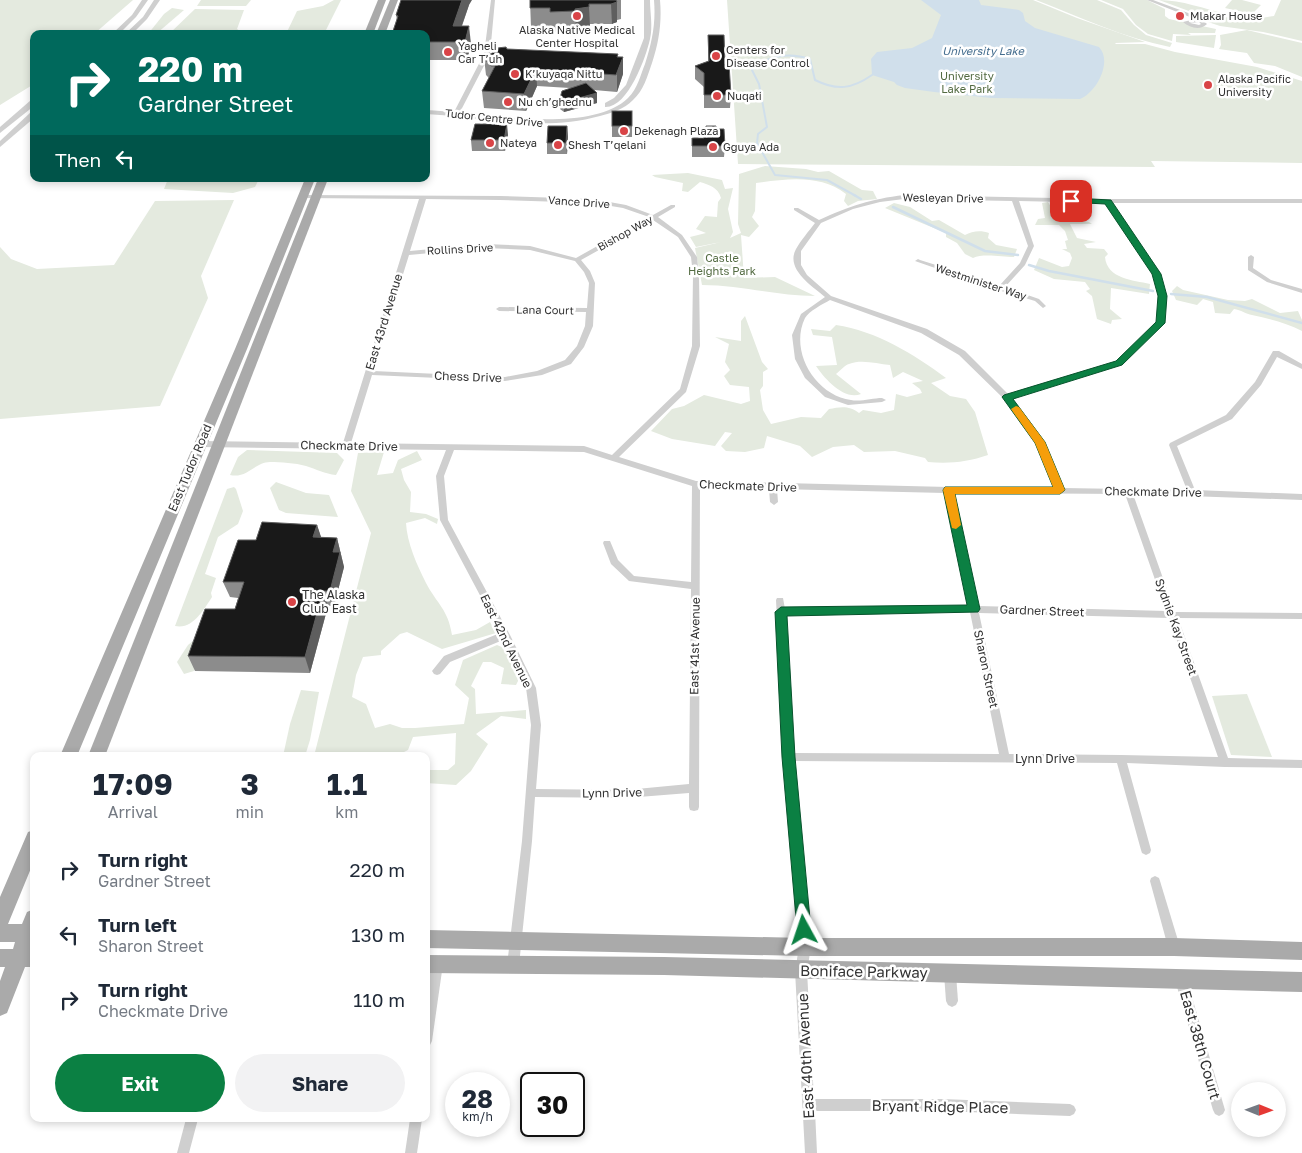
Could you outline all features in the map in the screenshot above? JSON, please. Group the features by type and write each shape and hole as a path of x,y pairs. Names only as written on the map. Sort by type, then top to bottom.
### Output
{"main road":[{"path":"370,30 382,0"},
{"path":"382,30 394,0"},
{"name":"East Tudor Road","path":"98,752 219,444 309,197 310,182"},
{"name":"East Tudor Road","path":"70,752 200,444 309,197 321,182"},
{"path":"0,920 30,848"},
{"path":"0,932 30,928"},
{"path":"0,1006 17,958 30,932"},
{"name":"Boniface Parkway","path":"430,939 805,947 1302,950"},
{"name":"Boniface Parkway","path":"431,964 664,966 801,971 1302,982"}],"street":[{"path":"119,30 134,16 145,0"},
{"path":"132,30 145,18 157,0"},
{"path":"458,112 487,54 493,0"},
{"name":"Tudor Centre Drive","path":"430,112 559,118 591,111 618,100 630,86 647,38 647,0"},
{"name":"Tudor Centre Drive","path":"430,108 538,123 559,123 596,116 627,103 640,87 657,38 657,0"},
{"path":"1149,0 1200,20"},
{"path":"0,131 30,105"},
{"path":"18,114 30,115"},
{"path":"0,145 30,118"},
{"name":"Vance Drive","path":"309,197 593,201 624,206 654,217 680,236 694,257 696,275 696,346 683,390 614,458"},
{"name":"Wesleyan Drive","path":"819,222 851,208 880,200 904,197 1108,201 1302,201"},
{"name":"East 43rd Avenue","path":"346,446 422,198"},
{"path":"1000,289 1023,264 1030,246 1015,200"},
{"path":"1007,397 1119,363 1160,323 1162,296 1156,274 1108,201"},
{"name":"Bishop Way","path":"577,260 673,206"},
{"path":"796,209 819,222 798,251 798,264 804,276 829,297 924,331 962,353 1007,397 1040,442 1060,490"},
{"name":"Rollins Drive","path":"406,253 485,246 530,248 577,260"},
{"path":"1251,257 1250,269 1269,281 1302,291"},
{"path":"577,260 587,271 592,283 590,310"},
{"name":"Westminister Way","path":"918,261 1036,300 1042,306"},
{"path":"829,297 803,315 796,335 798,359 809,378 828,395 851,403 882,400"},
{"name":"Lana Court","path":"499,309 590,310"},
{"name":"Chess Drive","path":"369,373 505,379 539,373 568,362 580,348 589,326 590,310"},
{"path":"1192,493 1174,446 1229,417 1258,383 1276,353 1302,367"},
{"name":"Checkmate Drive","path":"200,444 584,449 696,484 948,490 1128,491 1302,497"},
{"name":"East 42nd Avenue","path":"451,447 440,476 444,520 505,634 531,688 536,725 513,965"},
{"name":"East 41st Avenue","path":"694,807 696,484"},
{"path":"774,487 774,502"},
{"name":"Sharon Street","path":"948,490 1004,760"},
{"name":"Sydnie Kay Street","path":"1128,491 1225,763"},
{"path":"607,543 614,562 632,579 696,586"},
{"name":"East 40th Avenue","path":"780,600 789,757 805,947 801,971 811,1153"},
{"name":"Gardner Street","path":"781,612 974,609 1172,615 1302,616"},
{"path":"437,672 447,659 505,634"},
{"name":"Lynn Drive","path":"789,757 1004,760 1121,759 1302,764"},
{"path":"1121,759 1146,850"},
{"name":"Lynn Drive","path":"530,793 626,794 693,788"},
{"path":"1155,881 1174,948"},
{"path":"430,979 431,964"},
{"path":"950,974 952,1001"},
{"name":"East 38th Court","path":"1181,980 1219,1110"},
{"name":"Bryant Ridge Place","path":"809,1105 942,1105 1070,1110"},
{"path":"183,1153 191,1122"},
{"path":"411,1153 416,1122"}],"green space":[{"path":"0,0 133,0 99,30 30,30 30,86 0,105"},
{"path":"201,0 251,0 246,6 197,6"},
{"path":"334,0 341,0 326,30 288,30 297,11 323,6"},
{"name":"University Lake Park","path":"727,0 1033,0 1145,42 1116,44 1145,44 1175,52 1257,67 1302,81 1302,163 1151,161 1155,167 738,164"},
{"path":"1036,0 1097,0 1121,10 1146,35 1172,43 1170,47 1136,38"},
{"path":"1101,0 1147,0 1165,9 1165,16 1169,19 1216,29 1215,33 1173,34 1172,41 1148,34 1136,25 1123,9"},
{"path":"1159,0 1185,3 1227,14 1261,18 1274,16 1281,0 1302,0 1302,41 1263,32 1220,26 1208,22 1197,14"},
{"path":"1232,0 1242,0 1261,5 1252,14 1225,8"},
{"path":"172,8 184,10 161,30 151,30 164,14"},
{"path":"195,9 244,10 237,29 238,30 173,30"},
{"path":"1247,30 1302,43 1302,77 1275,66 1254,63 1247,53 1219,49 1221,45 1220,35"},
{"path":"1216,35 1214,48 1176,42 1176,36"},
{"name":"Castle Heights Park","path":"765,166 806,169 818,172 829,171 862,190 873,191 877,199 858,201 848,206 844,201 846,194 825,183 791,179 756,183 755,211 752,217 759,226 749,237 741,235 744,278 775,277 815,296 702,285 695,248 721,242 696,247 690,237 706,233 696,229 705,216 717,217 718,202 721,198 720,194 713,187 700,182 688,192 682,191 683,183 652,175 688,173 722,180 725,189 733,188 728,209 733,232 730,238 741,233 738,224 739,174"},
{"path":"167,182 258,182 255,187 233,193 164,189"},
{"path":"234,200 201,276 208,298 160,406 0,419 0,247 11,259 37,269 114,265 155,201"},
{"path":"1048,202 1057,217 1092,224 1070,224 1077,238 1096,242 1084,244 1087,248 1104,249 1108,254 1105,257 1110,270 1129,280 1150,284 1149,294 1111,288 1110,309 1122,319 1112,320 1111,324 1097,319 1092,296 1086,291 1090,289 1085,282 1054,279 1034,270 1039,258 1062,267 1069,266 1072,258 1070,253 1062,249 1067,249 1065,241 1068,240 1065,231 1059,225 1035,225 1038,219 1045,218 1042,203"},
{"path":"894,203 910,207 932,221 939,220 965,235 977,231 989,233 988,238 996,245 1017,249 1014,257 987,255 973,258 965,254 957,243 946,237 946,233 885,208"},
{"path":"1177,286 1183,290 1228,300 1245,301 1252,299 1280,313 1298,311 1302,320 1302,331 1284,323 1234,309 1230,314 1215,313 1213,302 1203,299 1197,305 1176,300 1172,291"},
{"path":"745,316 762,362 768,369 763,372 763,386 760,390 763,410 771,424 801,417 821,418 829,409 841,407 852,409 859,413 863,410 881,413 894,410 896,394 907,397 922,393 912,383 923,381 903,372 893,378 890,365 864,362 847,365 836,374 861,394 848,394 835,387 816,366 837,365 832,337 813,335 811,329 830,331 836,325 866,332 880,338 908,352 946,378 931,383 950,396 966,399 975,412 988,455 958,462 928,462 925,458 895,451 864,452 854,445 833,447 812,457 800,446 767,436 764,448 745,452 726,451 721,446 732,433 725,432 715,446 672,439 651,431 672,409 684,406 704,395 741,404 750,401 749,387 730,385 724,376 730,370 725,362 729,344 715,337 741,341 741,321"},
{"path":"247,450 337,453 344,460 336,475 302,465 270,462 241,475 230,475 238,457"},
{"path":"417,451 422,460 401,469 404,480 411,492 410,512 426,514 438,519 437,524 425,518 406,523 407,531 410,546 419,569 448,619 452,635 476,630 490,622 496,633 442,649 407,632 400,634 381,651 381,655 363,657 356,675 352,697 366,704 375,728 390,724 402,728 415,728 464,724 469,698 455,685 463,660 497,645 511,651 521,675 516,685 501,684 504,668 491,662 483,662 471,686 475,689 476,714 526,710 526,719 501,716 476,734 488,744 471,771 456,785 430,783 430,770 448,770 455,764 456,733 413,737 408,750 404,752 315,752 371,533 351,491 358,453 384,452 377,475 393,473 398,460"},
{"path":"276,482 306,493 329,495 338,517 286,513 279,510 270,488"},
{"path":"234,487 243,511 238,524 218,537 205,574 216,578 211,593 212,597 202,613 193,622 187,625 175,626 227,489"},
{"path":"199,636 202,642 194,671 184,674 177,662 188,645"},
{"path":"301,690 319,692 306,752 284,752 290,724"},
{"path":"1247,694 1272,757 1231,755 1212,696"}],"water":[{"name":"University Lake","path":"921,0 979,0 981,5 1019,10 1023,13 1025,21 1035,28 1099,47 1103,53 1104,61 1101,76 1092,90 1080,99 991,98 934,92 905,88 894,82 872,75 871,59 877,52 912,48 932,38 941,15"}],"building":[{"path":"401,0 462,0 453,26 469,26 465,42 430,42 430,30 393,30 398,16 396,15"},
{"path":"530,0 616,0 617,2 611,4 589,4 589,7 575,9 575,11 550,12 550,8 530,8"},
{"path":"708,35 724,35 725,64 729,64 731,95 704,95 704,73 695,66 709,61"},
{"path":"506,47 507,49 618,54 617,57 623,57 616,75 536,69 524,94 482,91 495,66 491,66 484,58 497,50 497,48"},
{"path":"586,83 597,93 564,102 560,98 562,91"},
{"path":"612,111 632,111 632,126 612,126"},
{"path":"475,124 507,124 504,140 471,140"},
{"path":"548,126 567,126 566,143 547,143"},
{"path":"706,126 716,126 716,129 724,129 725,146 692,146 692,138 704,138 703,129 706,129"},
{"name":"The Alaska Club East","path":"262,522 317,525 313,537 337,538 333,552 340,552 330,591 323,591 305,657 188,656 205,609 235,609 244,582 223,582 238,540 256,540"}],"waterway":[{"path":"856,196 827,180 775,175 757,143 758,134 767,127 759,84 752,70 765,61 787,55 810,59 815,80 830,86 851,86 872,75"},
{"path":"854,195 861,199"},
{"path":"893,207 985,251 1018,255"},
{"path":"1029,265 1049,271 1153,291"},
{"path":"1171,294 1207,297 1302,323"}],"slow traffic":[{"path":"956,525 948,490 1060,490 1040,442 1016,409"}],"place":[{"name":"Alaska Native Medical Center Hospital","path":"577,16"},
{"name":"Mlakar House","path":"1180,16"},
{"name":"Yagheli Car T’uh","path":"448,52"},
{"name":"Centers for Disease Control","path":"716,56"},
{"name":"K’kuyaqa Niłtu","path":"515,74"},
{"name":"Alaska Pacific University","path":"1208,85"},
{"name":"Nuqałi","path":"717,96"},
{"name":"Nu ch’ghednu","path":"508,102"},
{"name":"Dekenagh Plaza","path":"624,131"},
{"name":"Nateya","path":"490,143"},
{"name":"Shesh T’qelani","path":"558,145"},
{"name":"Gguya Ada","path":"713,147"},
{"name":"The Alaska Club East","path":"292,602"}],"route":[{"path":"804,930 789,757 781,612 974,609 948,490 1060,490 1040,442 1007,397 1119,363 1160,323 1162,296 1156,274 1108,201 1071,201"}]}
